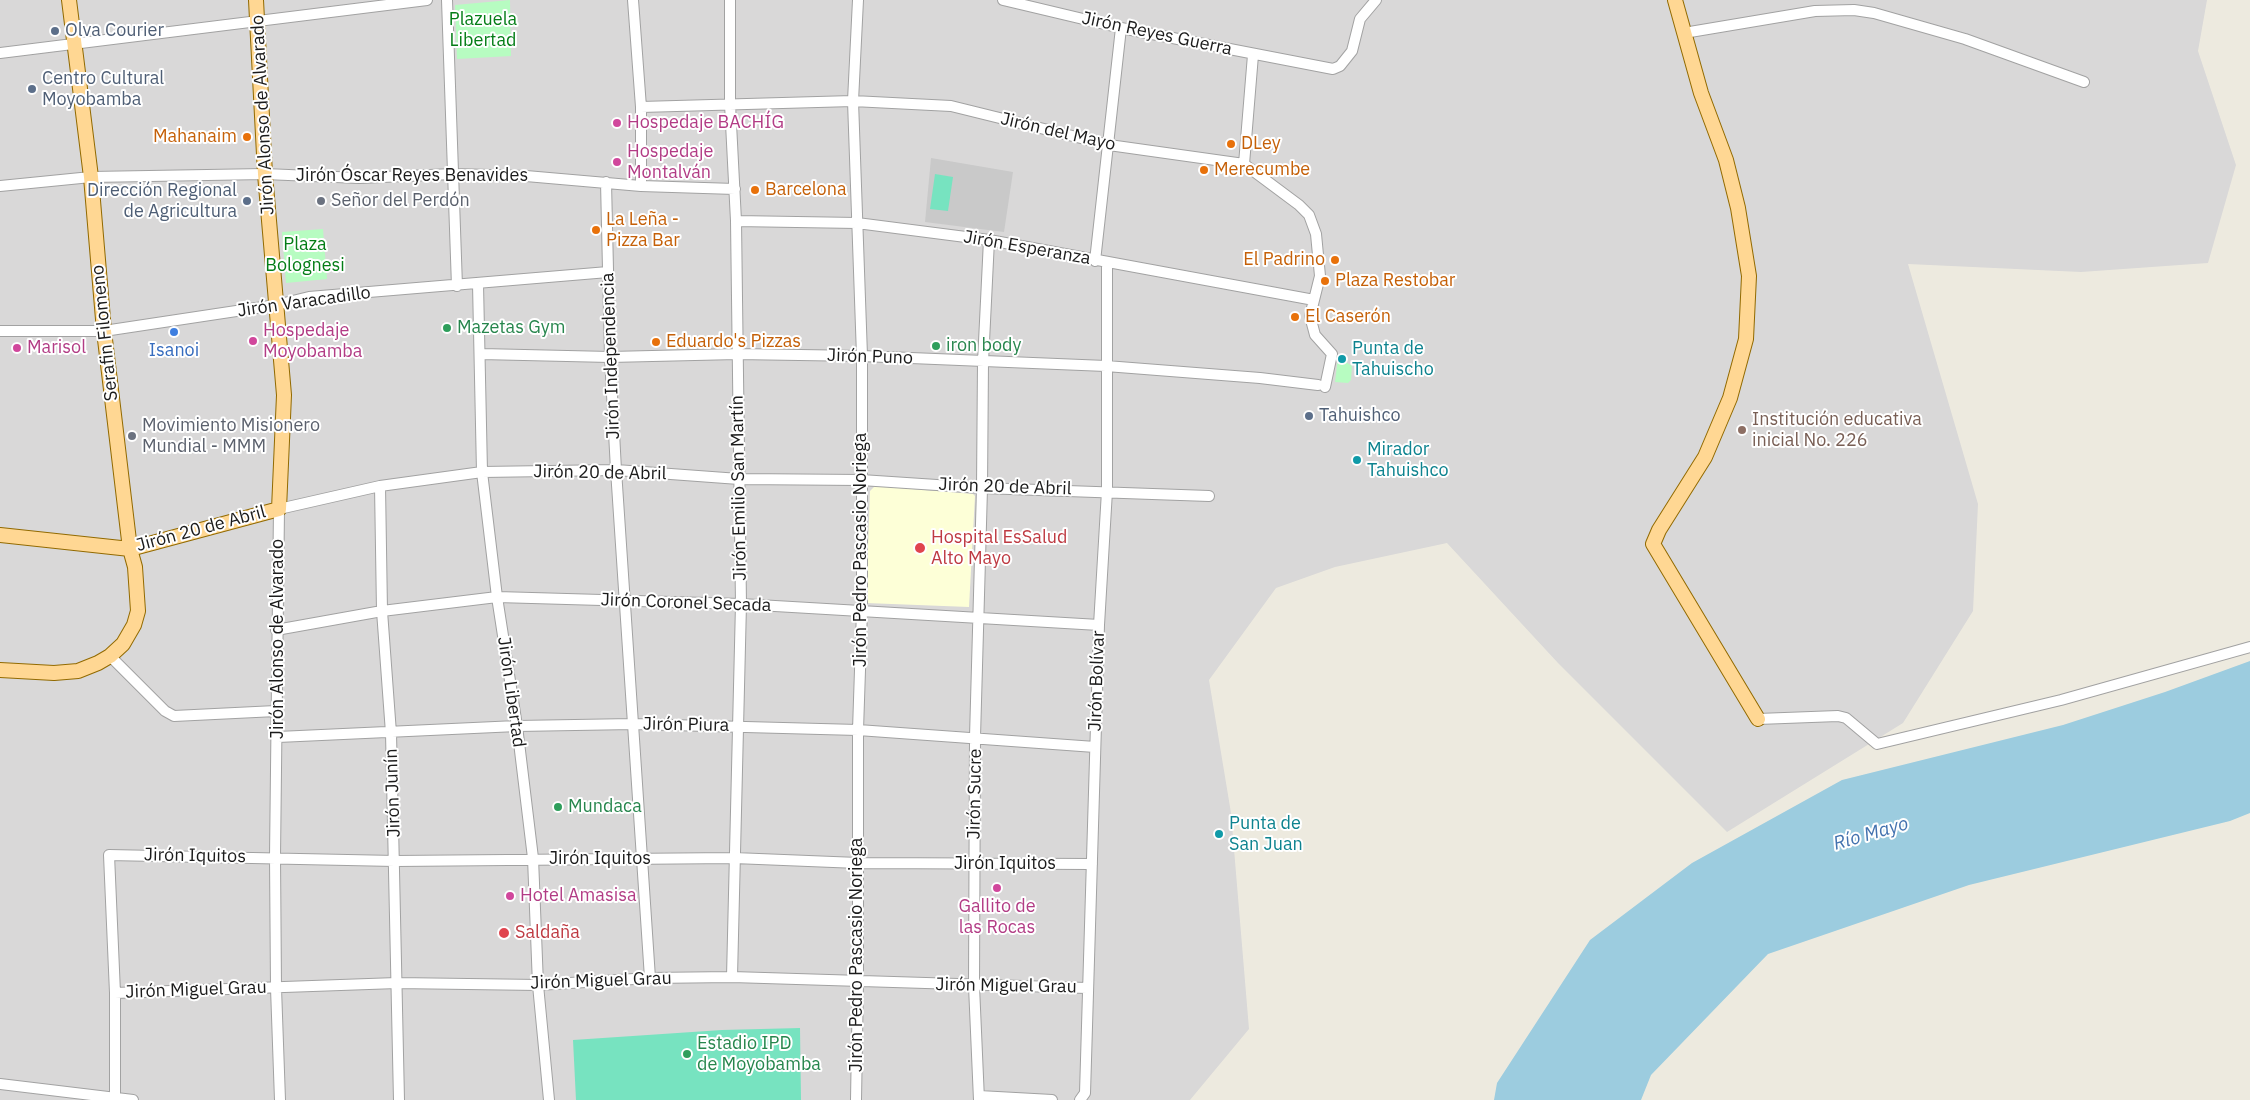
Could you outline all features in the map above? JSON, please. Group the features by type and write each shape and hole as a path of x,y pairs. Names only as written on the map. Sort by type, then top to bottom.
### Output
{"main road":[{"name":"Serafin Filomeno","path":"69,0 91,177 104,331 130,548 135,567 138,611 128,636 110,656"},
{"name":"Jirón Alonso de Alvarado","path":"256,0 265,174 284,395 279,509"},
{"path":"1675,0 1701,94 1726,160 1738,208 1749,276 1746,339 1730,398 1704,458 1659,530 1653,544 1758,719"},
{"name":"Jirón 20 de Abril","path":"0,535 130,548 279,509"},
{"path":"0,670 46,673 78,671 110,656"}],"street":[{"path":"0,52 427,0"},
{"path":"447,0 457,286"},
{"path":"633,0 641,107 641,186"},
{"name":"Jirón Emilio San Martín","path":"730,0 730,104 736,221 741,604 732,977"},
{"name":"Jirón Pedro Pascasio Noriega","path":"856,1100 858,730 862,610 862,356 854,100 858,0"},
{"name":"Jirón Reyes Guerra","path":"1003,0 1122,28 1253,55 1333,69 1340,66 1352,51 1360,18 1376,0"},
{"path":"1684,33 1815,11 1854,10 1874,13 1966,38 2084,82"},
{"path":"1095,261 1122,28"},
{"path":"1244,164 1253,55"},
{"path":"640,92 659,106"},
{"name":"Jirón del Mayo","path":"641,107 854,100 951,106 1109,145 1244,164 1299,205 1309,215 1316,234 1320,276 1310,316 1316,335 1332,354"},
{"name":"Jirón Óscar Reyes Benavides","path":"0,186 91,177 265,174 360,178 453,174 526,176 641,186 735,189"},
{"name":"Jirón Independencia","path":"606,182 610,357 623,602 643,859 650,978"},
{"name":"Jirón Esperanza","path":"736,221 857,222 989,240 1314,300"},
{"path":"982,488 983,362 989,240"},
{"name":"Jirón Bolívar","path":"1081,1100 1085,1093 1098,625 1107,491 1107,263"},
{"name":"Jirón Varacadillo","path":"0,331 104,331 276,305 317,296 457,286 608,272"},
{"name":"Jirón Libertad","path":"478,284 481,354 482,472 497,597 517,726 533,858 538,985 549,1100"},
{"name":"Jirón Puno","path":"481,354 610,357 737,354 862,356 1106,366 1260,378 1321,386 1332,354"},
{"name":"Jirón 20 de Abril","path":"279,509 380,486 482,472 616,470 740,479 861,480 982,488 1209,496"},
{"name":"Jirón Junín","path":"380,486 382,611 391,732 395,861 399,1100"},
{"name":"Jirón Sucre","path":"979,1098 974,986 974,864 982,488"},
{"name":"Jirón Alonso de Alvarado","path":"279,509 276,630 276,711 278,737 275,857 276,988 280,1100"},
{"name":"Jirón Coronel Secada","path":"276,630 382,611 497,597 741,604 1098,625"},
{"path":"1758,719 1838,716 1846,718 1876,744 2061,700 2250,647"},
{"path":"110,656 165,711 174,716 276,711"},
{"name":"Jirón Piura","path":"278,737 517,726 633,724 858,730 1095,747"},
{"name":"Jirón Iquitos","path":"115,993 109,855 395,861 533,858 734,858 974,864 1092,864"},
{"name":"Jirón Miguel Grau","path":"115,993 397,983 538,985 650,978 732,977 974,986 1087,988"},
{"path":"115,993 115,1098"},
{"path":"0,1084 133,1100"},
{"path":"979,1098 1052,1100"}],"shaded area":[{"path":"0,0 2207,0 2198,51 2236,165 2208,263 2081,272 1908,264 1978,504 1973,611 1903,723 1727,832 1558,663 1447,543 1335,567 1276,588 1209,680 1231,813 1249,1029 1190,1100 0,1100"},
{"path":"931,158 1013,172 1004,232 925,222"},
{"name":"Hospital EsSalud Alto Mayo","path":"875,486 973,494 975,496 969,607 866,603 870,491"}],"green space":[{"name":"Plazuela Libertad","path":"510,0 511,56 457,59 455,5"},
{"path":"935,174 953,177 948,211 930,209"},
{"name":"Plaza Bolognesi","path":"323,229 327,279 286,283 282,232"},
{"path":"1338,357 1352,366 1351,380 1348,383 1335,382"},
{"name":"Estadio IPD de Moyobamba","path":"800,1028 801,1100 576,1100 573,1040 722,1030"}],"water":[{"name":"Río Mayo","path":"2250,661 2250,813 2230,821 1969,885 1768,954 1651,1075 1641,1100 1494,1100 1497,1083 1590,940 1692,863 1842,780 2063,725 2165,692"}],"place":[{"name":"Olva Courier","path":"55,31"},
{"name":"Centro Cultural Moyobamba","path":"32,89"},
{"name":"Hospedaje BACHÍG","path":"617,123"},
{"name":"Mahanaim","path":"247,137"},
{"name":"DLey","path":"1231,144"},
{"name":"Hospedaje Montalván","path":"617,162"},
{"name":"Merecumbe","path":"1204,170"},
{"name":"Barcelona","path":"755,190"},
{"name":"Dirección Regional de Agricultura","path":"247,201"},
{"name":"Señor del Perdón","path":"321,201"},
{"name":"La Leña - Pizza Bar","path":"596,230"},
{"name":"El Padrino","path":"1335,260"},
{"name":"Plaza Restobar","path":"1325,281"},
{"name":"El Caserón","path":"1295,317"},
{"name":"Mazetas Gym","path":"447,328"},
{"name":"Isanoi","path":"174,332"},
{"name":"Hospedaje Moyobamba","path":"253,341"},
{"name":"Eduardo's Pizzas","path":"656,342"},
{"name":"iron body","path":"936,346"},
{"name":"Marisol","path":"17,348"},
{"name":"Punta de Tahuischo","path":"1342,359"},
{"name":"Tahuishco","path":"1309,416"},
{"name":"Institución educativa inicial No. 226","path":"1742,430"},
{"name":"Movimiento Misionero Mundial - MMM","path":"132,436"},
{"name":"Mirador Tahuishco","path":"1357,460"},
{"name":"Hospital EsSalud Alto Mayo","path":"920,548"},
{"name":"Mundaca","path":"558,807"},
{"name":"Punta de San Juan","path":"1219,834"},
{"name":"Gallito de las Rocas","path":"997,888"},
{"name":"Hotel Amasisa","path":"510,896"},
{"name":"Saldaña","path":"504,933"},
{"name":"Estadio IPD de Moyobamba","path":"687,1054"}]}
